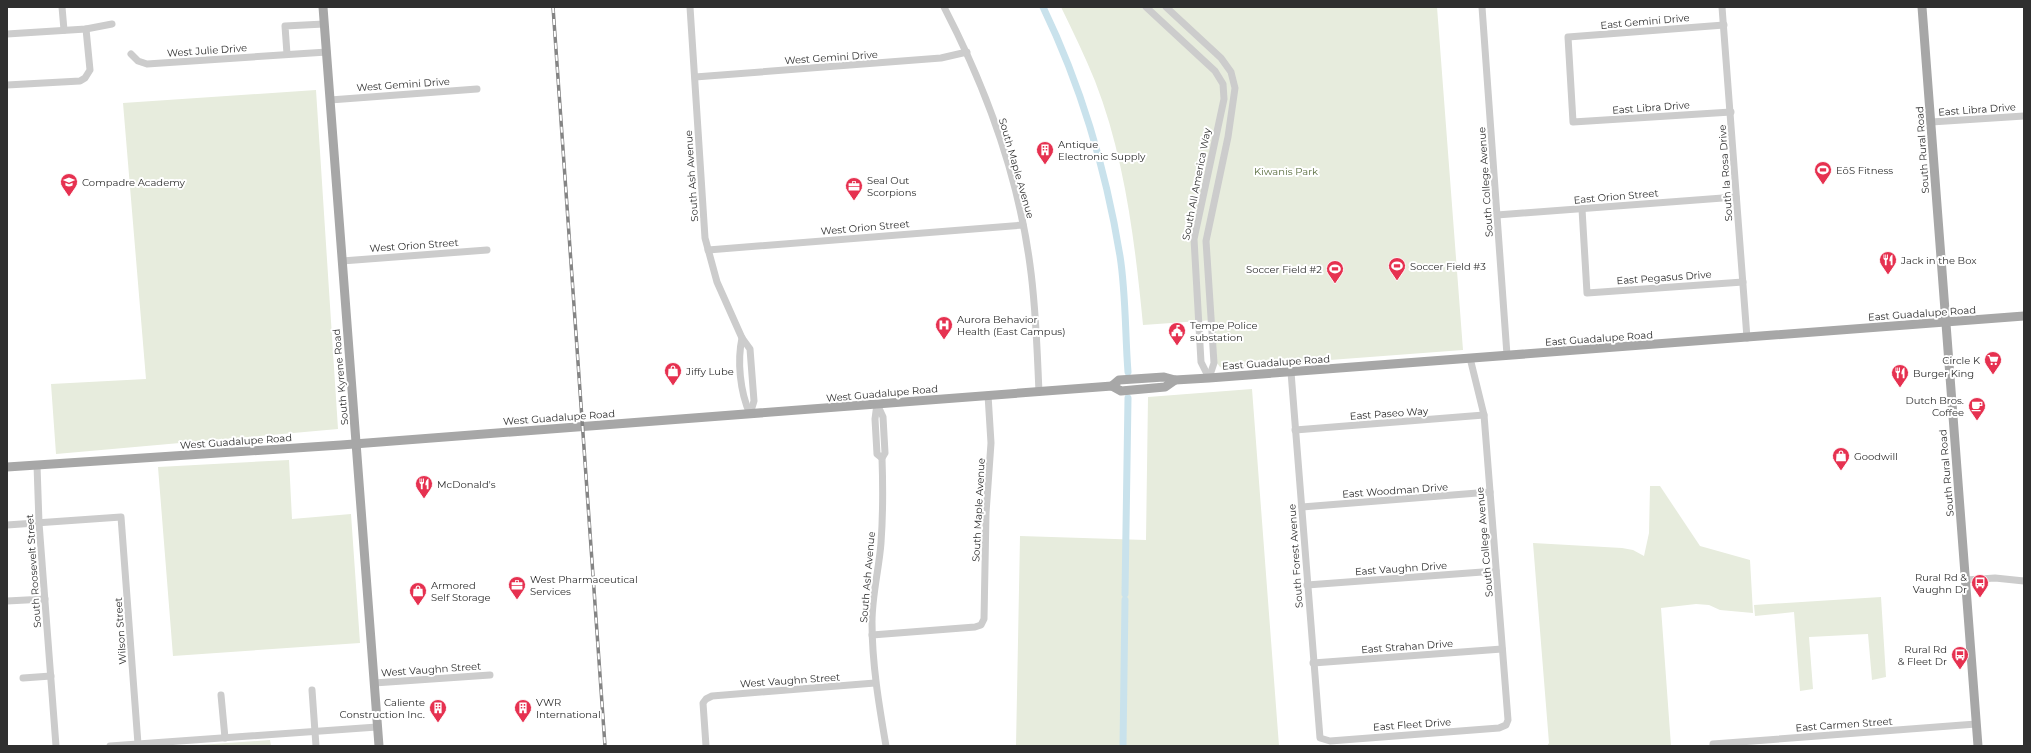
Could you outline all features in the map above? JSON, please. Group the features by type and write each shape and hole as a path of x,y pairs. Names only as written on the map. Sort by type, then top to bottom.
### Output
{"main road":[{"name":"South Kyrene Road","path":"323,7 379,746"},
{"name":"South Rural Road","path":"1922,7 1978,746"},
{"name":"East Guadalupe Road","path":"1176,380 1165,387 1134,390 1121,391 1112,386 1120,380 1164,377 1176,380 1209,378 2024,316"},
{"name":"West Guadalupe Road","path":"7,467 357,444 1112,386"}],"street":[{"path":"62,7 64,30"},
{"name":"South Ash Avenue","path":"690,7 705,238 717,282 742,338 750,349 754,401 750,414"},
{"name":"South Maple Avenue","path":"944,7 967,52 986,96 1018,198 1035,301 1038,392"},
{"name":"South All America Way","path":"1146,7 1220,77 1223,84 1224,99 1197,218 1194,260 1201,362 1209,378"},
{"name":"South All America Way","path":"1166,7 1214,51 1234,79 1235,97 1208,233 1206,259 1214,363 1209,378"},
{"name":"South College Avenue","path":"1482,7 1507,356"},
{"name":"South la Rosa Drive","path":"1722,7 1747,338"},
{"path":"7,34 86,29 112,24"},
{"path":"287,54 285,26 324,24"},
{"name":"East Gemini Drive","path":"1573,122 1568,38 1724,25"},
{"path":"7,86 80,81 85,78 90,70 86,29"},
{"name":"West Julie Drive","path":"131,54 138,61 147,64 327,52"},
{"name":"West Gemini Drive","path":"695,77 941,58 967,52"},
{"name":"West Gemini Drive","path":"330,100 477,89"},
{"name":"East Libra Drive","path":"1573,122 1730,112"},
{"name":"East Libra Drive","path":"1931,122 2024,116"},
{"path":"1216,134 1228,137"},
{"name":"East Orion Street","path":"1497,215 1736,197"},
{"name":"East Pegasus Drive","path":"1582,209 1587,293 1743,282"},
{"name":"West Orion Street","path":"708,250 1023,225"},
{"name":"West Orion Street","path":"342,261 487,250"},
{"path":"1194,260 1206,259"},
{"path":"1198,330 1212,328"},
{"path":"742,338 739,350 744,401 750,414"},
{"name":"South College Avenue","path":"1470,358 1484,415 1508,720 1506,725"},
{"name":"South Forest Avenue","path":"1290,372 1320,738"},
{"name":"South Maple Avenue","path":"872,635 975,628 981,625 984,619 986,516 991,447 988,395"},
{"name":"South Ash Avenue","path":"877,404 883,417 886,453 882,458 883,496 881,543 873,598 872,635 875,683 886,746"},
{"name":"East Paseo Way","path":"1295,430 1484,415"},
{"name":"South Roosevelt Street","path":"37,465 39,523 56,746"},
{"name":"East Woodman Drive","path":"1302,507 1490,492"},
{"name":"Wilson Street","path":"39,523 121,517 138,744"},
{"path":"7,525 39,523"},
{"name":"East Vaughn Drive","path":"1307,585 1496,571"},
{"path":"1966,580 1995,578 2024,581"},
{"path":"7,601 45,599"},
{"name":"East Strahan Drive","path":"1313,663 1502,649"},
{"name":"West Vaughn Street","path":"374,683 490,675"},
{"path":"23,678 51,676"},
{"name":"West Vaughn Street","path":"706,746 703,703 706,699 721,695 875,683"},
{"path":"312,690 316,746"},
{"path":"221,695 224,738"},
{"name":"East Carmen Street","path":"1713,745 1976,724"},
{"name":"East Fleet Drive","path":"1320,738 1330,741 1499,728 1506,725"},
{"path":"110,746 377,727"}],"green space":[{"name":"Kiwanis Park","path":"1061,7 1437,7 1463,350 1223,368 1217,363 1214,320 1143,325 1132,232 1114,140 1095,81"},
{"path":"316,90 338,429 56,454 51,384 146,379 123,103"},
{"path":"1252,389 1279,746 1016,746 1020,536 1146,540 1148,397"},
{"path":"289,460 292,519 351,514 360,643 173,656 158,467"},
{"path":"1650,486 1660,486 1700,546 1750,560 1753,613 1720,610 1709,605 1696,604 1661,608 1671,746 1547,746 1549,743 1533,543 1622,548 1633,550 1644,556 1649,533"},
{"path":"1881,597 1886,677 1872,680 1868,634 1809,637 1813,689 1800,691 1794,612 1755,616 1754,605"},
{"path":"270,740 271,746 185,746"}],"waterway":[{"path":"1043,7 1069,67 1100,160 1122,270 1128,372"},
{"path":"1125,594 1128,398"},
{"path":"1123,746 1125,600"}],"railway":[{"path":"553,7 605,746"}],"place":[{"name":"Antique Electronic Supply","path":"1045,165"},
{"name":"EōS Fitness","path":"1823,185"},
{"name":"Compadre Academy","path":"69,197"},
{"name":"Seal Out Scorpions","path":"854,201"},
{"name":"Jack in the Box","path":"1888,275"},
{"name":"Soccer Field #3","path":"1397,281"},
{"name":"Soccer Field #2","path":"1335,284"},
{"name":"Aurora Behavior Health (East Campus)","path":"944,340"},
{"name":"Tempe Police substation","path":"1177,346"},
{"name":"Circle K","path":"1993,375"},
{"name":"Jiffy Lube","path":"673,386"},
{"name":"Burger King","path":"1900,388"},
{"name":"Dutch Bros. Coffee","path":"1977,421"},
{"name":"Goodwill","path":"1841,471"},
{"name":"McDonald's","path":"424,499"},
{"name":"Rural Rd & Vaughn Dr","path":"1980,598"},
{"name":"West Pharmaceutical Services","path":"517,600"},
{"name":"Armored Self Storage","path":"418,606"},
{"name":"Rural Rd & Fleet Dr","path":"1960,670"},
{"name":"Caliente Construction Inc.","path":"438,723"},
{"name":"VWR International","path":"523,723"}]}
